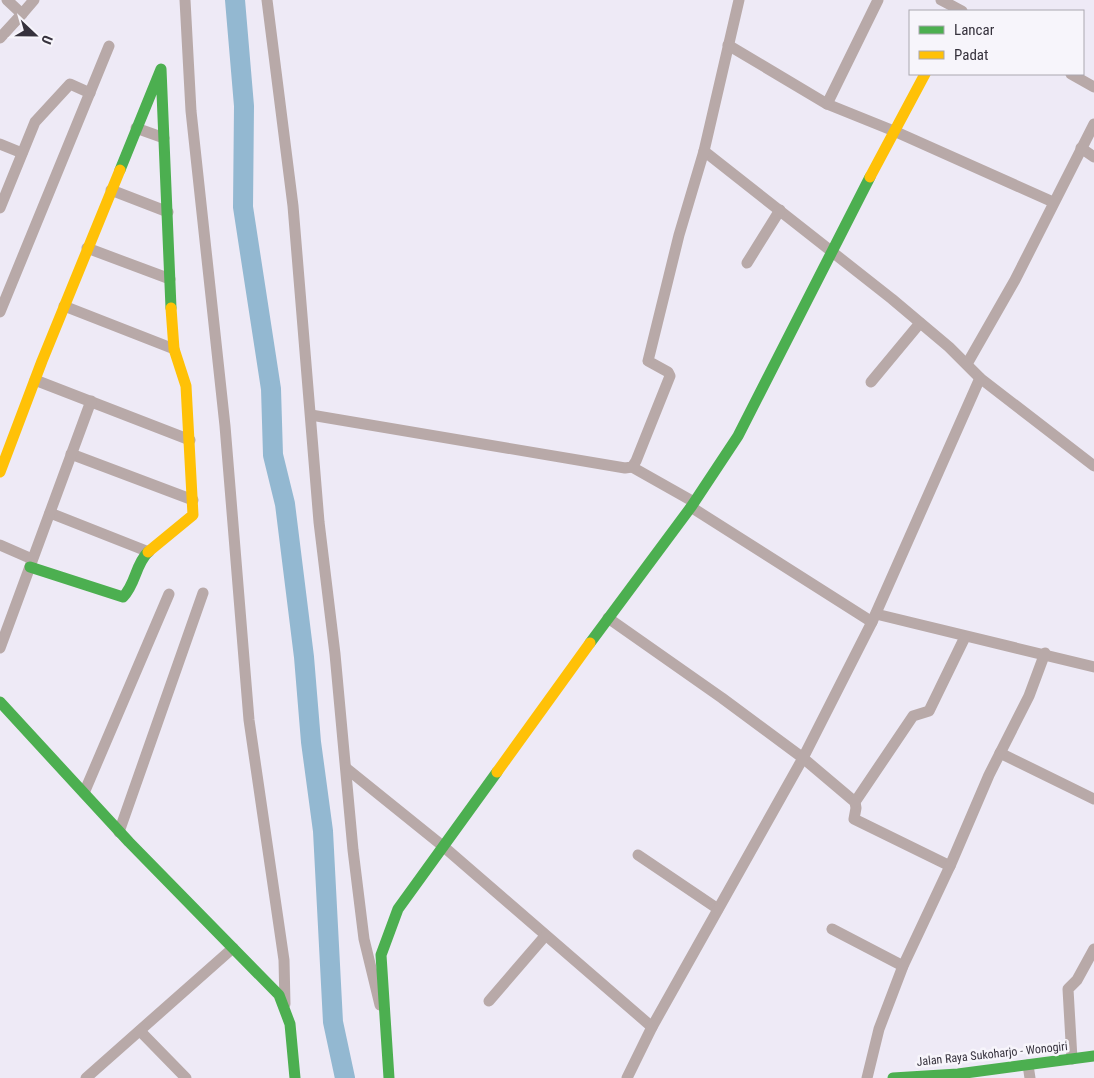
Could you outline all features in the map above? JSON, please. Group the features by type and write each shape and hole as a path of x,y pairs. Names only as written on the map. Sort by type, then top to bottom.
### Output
{"street":[{"path":"6,0 22,14"},
{"path":"0,38 34,0"},
{"path":"185,0 191,111 225,426 236,585 249,720 284,960 285,1004 295,1078"},
{"path":"267,0 293,206 319,522 364,939 376,992 384,1016"},
{"path":"632,467 636,462 670,376 668,372 648,362 678,234 704,151 739,0"},
{"path":"828,104 878,0"},
{"path":"940,0 962,8"},
{"path":"0,312 109,46"},
{"path":"728,46 828,104 894,131 1053,202"},
{"path":"0,472 64,306 161,70 174,349 186,386 193,515 187,523 144,556 126,595 120,598 31,563 0,545"},
{"path":"389,1078 381,955 387,934 398,909 430,861 444,847 692,504 738,436 924,75"},
{"path":"1073,75 1094,87"},
{"path":"0,208 35,122 70,84 90,93"},
{"path":"967,364 1015,280 1094,124"},
{"path":"136,128 164,138"},
{"path":"0,144 22,153"},
{"path":"1081,148 1094,157"},
{"path":"704,151 832,251 920,323 967,364 980,378 1094,466"},
{"path":"111,190 168,212"},
{"path":"747,263 780,210"},
{"path":"88,248 170,279"},
{"path":"64,306 174,349"},
{"path":"871,382 920,323"},
{"path":"628,1078 652,1027 803,758 874,618 980,378"},
{"path":"35,380 190,440"},
{"path":"0,648 91,401"},
{"path":"311,415 625,468 632,467 874,618 1045,653 1094,667"},
{"path":"71,454 193,500"},
{"path":"50,513 149,552"},
{"path":"119,832 203,593"},
{"path":"84,793 168,594"},
{"path":"0,614 12,618"},
{"path":"608,618 803,758 855,802 854,819 950,866"},
{"path":"855,802 913,716 928,711 965,636"},
{"path":"867,1078 879,1029 903,966 1000,753 1029,696 1045,653"},
{"path":"3,705 119,832 279,995 285,1004"},
{"path":"1000,753 1094,799"},
{"path":"346,768 444,847 652,1027"},
{"path":"638,855 718,908"},
{"path":"832,929 903,966"},
{"path":"489,1001 545,936"},
{"path":"86,1078 233,948"},
{"path":"1072,1059 1068,990 1077,980 1094,949"},
{"path":"140,1032 186,1078"},
{"name":"Jalan Raya Sukoharjo - Wonogiri","path":"893,1078 958,1074 1094,1056"},
{"path":"1028,1065 1030,1078"}],"waterway":[{"path":"235,0 244,106 243,207 271,389 273,455 285,504 304,657 311,742 323,831 333,1022 345,1078"}],"traffic: fast":[{"path":"120,170 161,69 171,308"},
{"path":"590,643 691,507 738,436 870,177"},
{"path":"30,567 123,597 131,586 140,563 148,552"},
{"path":"0,702 129,842 279,995 290,1024 295,1078"},
{"path":"389,1078 381,955 398,909 497,772"},
{"path":"893,1078 958,1074 1094,1056"}],"traffic: slow":[{"path":"870,177 924,75"},
{"path":"0,472 42,361 120,170"},
{"path":"148,552 193,515 186,386 174,349 171,308"},
{"path":"497,772 590,643"}]}
